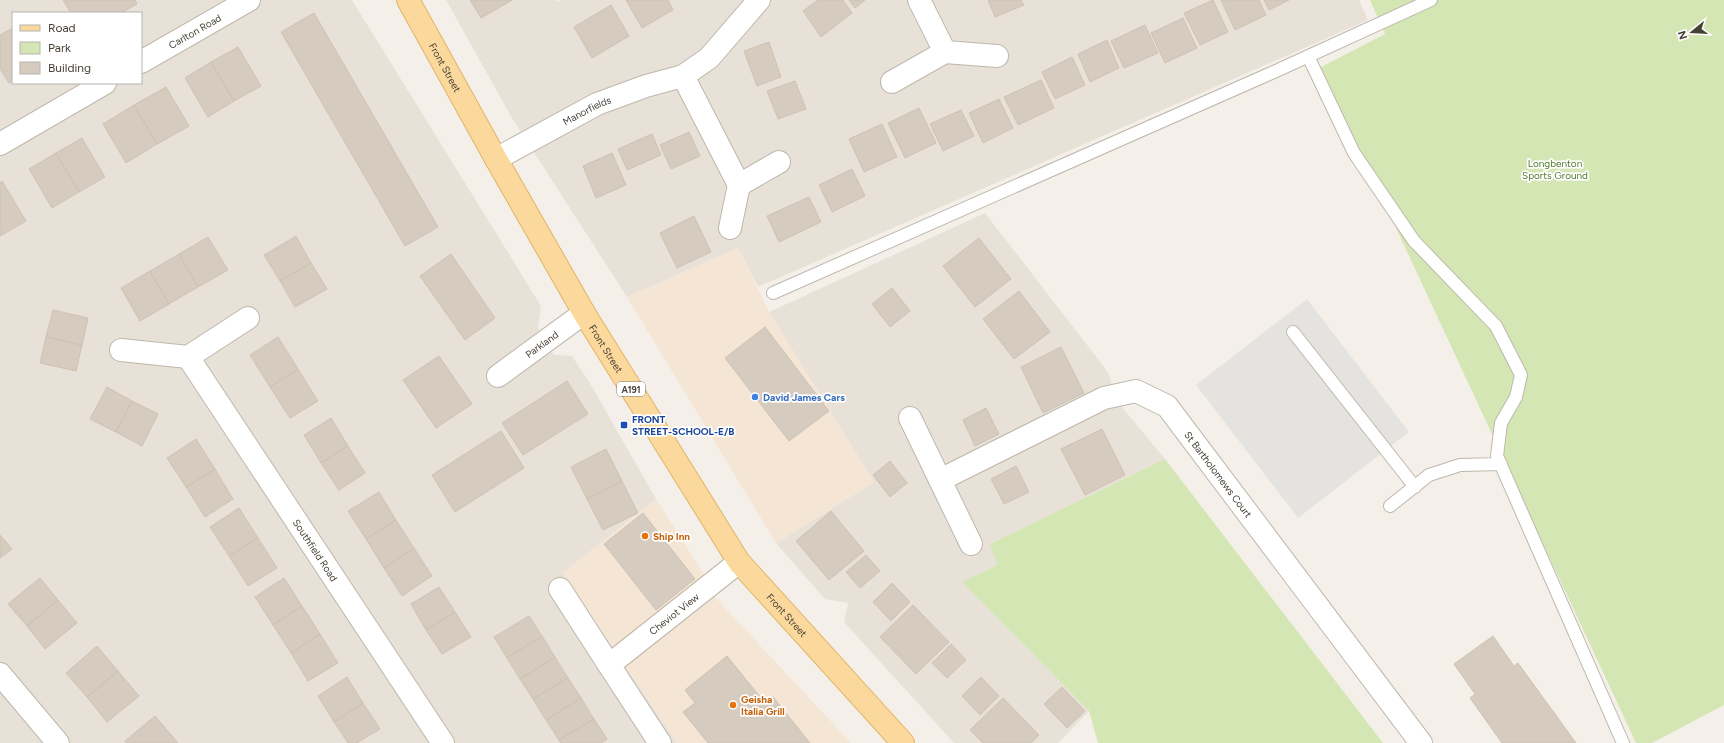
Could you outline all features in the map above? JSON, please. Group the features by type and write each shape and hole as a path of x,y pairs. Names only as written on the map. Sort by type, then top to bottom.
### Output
{"main road":[{"name":"Front Street","path":"408,0 496,159 584,313 739,562 903,743"}],"street":[{"name":"Carlton Road","path":"142,61 249,0"},
{"name":"Manorfields","path":"496,159 597,104 646,86 683,76 709,58 759,0"},
{"path":"919,0 945,52"},
{"path":"892,82 945,52 997,56"},
{"path":"683,76 739,185 730,228"},
{"path":"0,144 103,84"},
{"path":"739,185 779,162"},
{"name":"Parkland","path":"498,376 584,313"},
{"path":"121,350 188,357 248,318"},
{"name":"Southfield Road","path":"188,357 442,743"},
{"name":"St Bartholomews Court","path":"940,480 1104,398 1136,391 1166,406 1421,743"},
{"path":"910,418 971,544"},
{"name":"Cheviot View","path":"609,665 739,562"},
{"path":"560,589 660,743"},
{"path":"0,674 58,743"}],"lane":[{"path":"773,293 1431,0"},
{"path":"1308,56 1354,153 1414,241 1496,326 1521,375 1516,397 1501,423 1497,456 1624,743"},
{"path":"1293,332 1415,487"},
{"path":"1390,506 1429,476 1460,465 1501,464"}],"shaded area":[{"path":"0,0 352,0 541,306 538,328 554,355 572,356 591,385 656,499 563,573 677,743 0,743"},
{"path":"446,0 556,0 557,2 561,0 1359,0 1368,20 758,287 738,248 627,297 512,118"},
{"path":"985,213 1108,372 1117,401 1165,459 990,544 997,565 962,582 1089,711 1058,743 954,743 844,622 848,603 825,599 776,543 874,482 769,312"},
{"name":"David James Cars","path":"738,248 769,312 874,482 776,543 627,297"},
{"path":"1307,299 1409,432 1298,518 1196,385"},
{"name":"Ship Inn","path":"656,499 705,576 613,647 563,573"},
{"name":"Geisha Italia Grill","path":"714,596 851,743 677,743 626,666"}],"green space":[{"name":"Longbenton Sports Ground","path":"1370,0 1724,0 1724,705 1652,743 1636,743 1321,67 1385,34"},
{"path":"1165,459 1383,743 1098,743 1089,711 962,582 997,565 990,544"}],"building":[{"path":"63,0 135,0 137,4 123,12 70,12"},
{"path":"470,0 512,0 481,18"},
{"path":"626,0 668,0 673,10 642,28"},
{"path":"818,0 843,0 852,13 821,37 803,11"},
{"path":"849,0 865,0 855,8"},
{"path":"988,0 1021,0 1024,5 995,17"},
{"path":"1213,0 1228,32 1200,45 1184,13"},
{"path":"1221,0 1259,0 1266,15 1235,30"},
{"path":"1264,0 1289,0 1269,10"},
{"path":"611,5 629,36 592,58 574,27"},
{"path":"314,13 438,227 405,246 281,32"},
{"path":"1183,18 1197,48 1165,63 1151,33"},
{"path":"1145,25 1158,53 1124,68 1111,41"},
{"path":"12,29 12,82 9,83 0,69 0,35"},
{"path":"1107,40 1119,68 1090,82 1078,54"},
{"path":"769,42 781,77 757,86 744,51"},
{"path":"238,47 261,86 234,101 211,62"},
{"path":"1072,57 1085,85 1055,99 1042,72"},
{"path":"211,62 234,101 208,117 185,78"},
{"path":"1041,80 1054,108 1018,125 1004,97"},
{"path":"795,81 806,109 778,119 767,91"},
{"path":"166,87 189,126 157,144 134,105"},
{"path":"999,99 1013,128 983,143 969,113"},
{"path":"134,105 157,144 126,163 103,124"},
{"path":"919,108 936,143 905,158 888,123"},
{"path":"961,110 974,136 943,151 930,124"},
{"path":"882,124 897,157 864,172 849,139"},
{"path":"689,132 700,156 671,169 660,145"},
{"path":"652,134 661,155 627,170 618,149"},
{"path":"82,138 105,177 79,192 56,153"},
{"path":"56,153 79,192 52,208 29,169"},
{"path":"612,153 626,185 596,198 583,166"},
{"path":"852,169 865,196 832,212 819,185"},
{"path":"2,181 26,221 0,236 0,183"},
{"path":"809,197 821,222 779,242 767,216"},
{"path":"694,216 711,252 677,268 660,233"},
{"path":"296,236 311,263 280,281 264,255"},
{"path":"208,237 228,270 198,287 179,254"},
{"path":"979,238 1011,279 975,307 943,266"},
{"path":"179,254 198,287 169,304 150,271"},
{"path":"451,254 495,318 465,340 420,276"},
{"path":"311,263 327,289 295,307 280,281"},
{"path":"150,271 169,304 140,321 121,288"},
{"path":"892,288 910,311 890,327 872,304"},
{"path":"1019,291 1050,332 1014,359 983,319"},
{"path":"53,310 88,318 82,345 46,337"},
{"path":"765,327 829,411 789,441 725,358"},
{"path":"46,337 82,345 76,371 40,363"},
{"path":"278,337 298,369 270,387 250,355"},
{"path":"1061,347 1084,393 1043,413 1021,367"},
{"path":"439,356 472,404 436,428 403,380"},
{"path":"298,369 318,401 290,418 270,387"},
{"path":"567,381 588,414 523,455 502,423"},
{"path":"107,387 132,401 116,432 90,419"},
{"path":"132,401 158,414 142,446 116,432"},
{"path":"986,408 999,434 975,446 963,420"},
{"path":"331,418 348,446 321,463 304,435"},
{"path":"1102,429 1125,475 1085,495 1061,449"},
{"path":"501,431 524,468 455,512 432,475"},
{"path":"196,439 215,469 186,487 167,458"},
{"path":"348,446 365,473 339,490 321,463"},
{"path":"606,449 622,481 587,499 571,467"},
{"path":"890,461 907,483 890,497 873,475"},
{"path":"1016,466 1029,492 1004,504 991,479"},
{"path":"215,469 233,499 205,517 186,487"},
{"path":"622,481 638,513 603,530 587,499"},
{"path":"379,492 396,520 366,539 348,511"},
{"path":"239,508 258,538 229,556 210,527"},
{"path":"831,511 864,551 829,580 796,541"},
{"path":"643,513 695,579 656,610 604,544"},
{"path":"396,520 414,548 384,568 366,539"},
{"path":"0,535 12,549 0,558"},
{"path":"258,538 277,568 248,586 229,556"},
{"path":"414,548 432,576 402,596 384,568"},
{"path":"866,555 880,571 860,588 846,572"},
{"path":"40,578 58,600 27,626 8,604"},
{"path":"284,578 302,606 273,625 255,597"},
{"path":"892,583 910,602 891,621 873,602"},
{"path":"439,587 455,612 426,630 411,604"},
{"path":"58,600 77,623 45,649 27,626"},
{"path":"913,605 949,642 916,674 880,637"},
{"path":"302,606 320,634 291,653 273,625"},
{"path":"455,612 471,637 442,654 426,630"},
{"path":"529,616 542,636 507,658 494,637"},
{"path":"320,634 338,663 308,681 291,653"},
{"path":"542,636 555,657 520,679 507,658"},
{"path":"1493,636 1514,666 1518,663 1576,743 1502,743 1470,698 1475,694 1454,664"},
{"path":"951,644 966,660 947,678 932,663"},
{"path":"97,646 118,671 87,697 66,673"},
{"path":"727,656 765,703 773,697 810,743 708,743 683,712 695,703 685,690"},
{"path":"555,657 568,678 533,699 520,679"},
{"path":"118,671 139,696 107,722 87,697"},
{"path":"347,677 363,703 334,722 318,696"},
{"path":"981,677 999,696 980,715 962,696"},
{"path":"568,678 581,698 546,720 533,699"},
{"path":"1062,687 1085,711 1067,728 1044,704"},
{"path":"581,698 594,719 559,740 546,720"},
{"path":"1003,698 1039,735 1031,743 983,743 970,730"},
{"path":"363,703 380,729 357,743 348,743 334,722"},
{"path":"155,716 178,743 127,743 125,741"},
{"path":"594,719 607,739 601,743 561,743 559,740"}],"place":[{"name":"David James Cars","path":"755,397"},
{"name":"FRONT STREET-SCHOOL-E/B","path":"624,425"},
{"name":"Ship Inn","path":"645,536"},
{"name":"Geisha Italia Grill","path":"733,705"}]}
